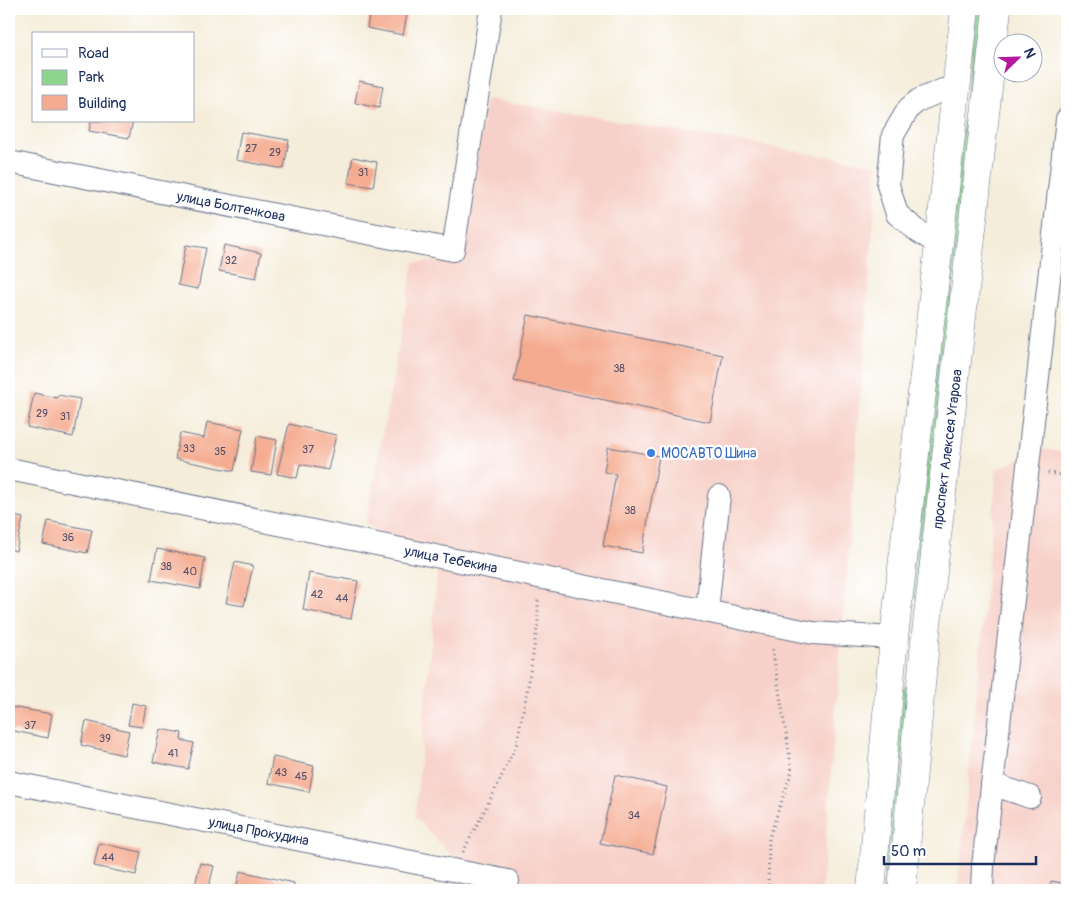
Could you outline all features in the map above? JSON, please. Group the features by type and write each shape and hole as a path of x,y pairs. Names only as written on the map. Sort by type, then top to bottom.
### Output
{"main road":[{"path":"870,890 894,638 964,9"},
{"name":"проспект Алексея Угарова","path":"902,890 925,642 997,9"},
{"path":"894,638 925,642"}],"street":[{"name":"улица Болтенкова","path":"9,162 453,250 491,9"},
{"path":"939,244 919,232 897,214 888,185 892,135 909,108 919,100 943,90 956,89"},
{"path":"982,890 992,784 1067,119"},
{"name":"улица Тебекина","path":"9,469 813,633 894,638"},
{"path":"707,611 720,496"},
{"name":"улица Прокудина","path":"9,782 508,880"},
{"path":"992,784 1030,797"}],"path":[{"path":"452,870 470,840 516,746 538,622 539,577"},
{"path":"768,890 769,838 792,771 772,643 776,625"}],"shaded area":[{"path":"486,99 878,165 822,890 484,890 415,817 438,565 366,524 414,262 461,263"},
{"path":"1043,449 1067,453 1067,890 959,890 997,469"}],"green space":[{"path":"976,9 985,9 916,600 912,592"},
{"path":"904,687 908,688 893,890 883,890 899,694"}],"building":[{"path":"370,9 408,9 403,35 367,28"},
{"path":"359,81 383,86 379,108 355,103"},
{"path":"91,122 133,122 129,138 89,131"},
{"path":"241,132 289,140 284,169 236,160"},
{"path":"353,157 377,162 373,187 348,183"},
{"path":"186,245 206,248 198,289 178,285"},
{"path":"224,245 261,253 256,278 219,271"},
{"path":"528,315 723,355 710,422 514,381"},
{"path":"34,393 57,398 58,395 80,399 73,437 27,427"},
{"path":"207,422 243,429 234,471 175,459 180,433 204,438"},
{"path":"289,424 336,435 328,470 300,464 297,478 277,474"},
{"path":"257,436 277,440 271,475 251,472"},
{"path":"608,447 659,456 642,553 603,546 616,474 604,472"},
{"path":"9,515 23,518 16,551 9,549"},
{"path":"48,521 92,530 87,553 43,544"},
{"path":"157,549 205,558 200,589 151,580"},
{"path":"235,562 253,566 244,606 226,603"},
{"path":"309,573 358,581 351,619 303,610"},
{"path":"132,703 146,706 142,727 128,725"},
{"path":"11,707 52,714 48,738 9,730"},
{"path":"86,721 129,731 124,755 81,745"},
{"path":"160,729 182,733 181,740 194,743 188,769 153,762"},
{"path":"273,757 314,766 309,792 268,783"},
{"path":"615,775 667,787 653,854 600,843"},
{"path":"99,843 141,852 136,875 94,866"},
{"path":"200,863 214,866 208,890 194,890"},
{"path":"240,871 294,883 293,890 236,890"},
{"path":"1051,881 1067,884 1067,890 1050,890"}],"place":[{"name":"МОСАВТО Шина","path":"651,453"}]}
